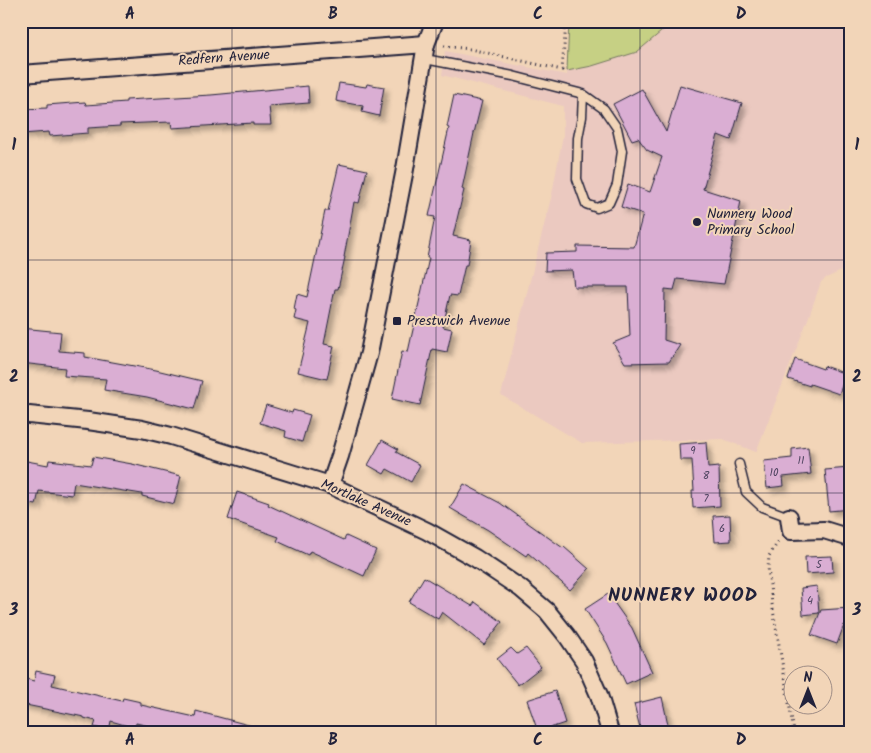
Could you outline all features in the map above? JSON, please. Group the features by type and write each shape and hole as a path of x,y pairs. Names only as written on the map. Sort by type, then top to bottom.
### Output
{"street":[{"path":"330,485 369,353 405,169 425,51 435,21"},
{"name":"Redfern Avenue","path":"21,74 425,51"},
{"name":"Mortlake Avenue","path":"29,415 88,421 142,429 171,436 330,485 426,531 474,558 520,588 547,611 568,636 584,661 599,695 610,732"},
{"path":"790,524 824,530 850,538"}],"lane":[{"path":"425,51 582,94 604,109 617,128 622,151 617,185 609,203 597,208 586,204 577,179 582,94"},
{"path":"739,464 746,492 762,507 790,524"}],"path":[{"path":"425,51 470,49 562,70 566,24 570,21"},
{"path":"790,524 769,556 768,568 772,604 794,732"}],"shaded area":[{"name":"Nunnery Wood Primary School","path":"569,21 850,21 850,267 821,282 756,452 723,439 582,443 501,395 552,194 563,135 563,106 442,75 445,51 567,75"}],"green space":[{"path":"569,21 674,21 637,52 592,66 567,71"}],"building":[{"path":"339,83 366,87 367,84 384,87 379,116 362,112 363,106 336,101"},
{"path":"680,85 742,103 731,140 718,135 703,189 741,201 724,284 677,279 674,290 665,289 664,340 680,345 669,362 625,363 613,343 630,336 628,287 574,287 572,270 545,271 546,253 577,252 577,246 634,247 643,214 621,207 628,184 650,192 662,157 647,150 638,138 632,140 613,104 642,89 666,132"},
{"path":"308,86 309,103 269,106 271,125 253,125 253,123 172,128 171,122 120,124 120,126 88,128 88,133 50,136 49,132 21,134 21,109 47,108 47,105 85,102 86,105 126,102 126,100 211,95"},
{"path":"454,95 482,101 453,236 471,240 467,265 465,265 458,296 450,295 443,327 452,329 447,352 432,349 420,405 392,399 402,351 408,352 429,258 427,258 435,217 429,216 449,128 447,127"},
{"path":"339,164 367,170 359,203 354,202 345,257 338,289 335,289 324,344 334,346 327,379 298,372 310,323 294,319 296,310 294,309 297,294 307,297 325,211 328,211"},
{"path":"21,328 61,332 59,351 85,353 85,357 156,370 202,381 194,409 147,397 104,390 106,379 64,376 65,368 21,363"},
{"path":"795,359 823,369 824,366 846,374 839,394 788,379"},
{"path":"266,405 292,413 293,410 310,415 302,442 285,437 286,431 260,423"},
{"path":"382,440 398,449 396,452 420,465 411,482 387,469 384,474 368,465"},
{"path":"706,442 708,468 719,467 720,506 693,508 692,460 680,460 679,444"},
{"path":"808,447 811,474 783,477 784,486 767,488 764,461 792,458 792,449"},
{"path":"93,457 181,476 174,504 142,496 142,494 74,483 72,495 39,491 36,505 21,502 21,464 26,465 27,461 48,465 49,460 91,465"},
{"path":"850,468 850,509 829,511 825,470"},
{"path":"464,484 500,503 564,547 589,569 570,590 528,553 526,556 488,530 450,508"},
{"path":"237,492 269,503 268,505 344,540 346,536 376,550 364,576 310,551 308,555 277,541 279,537 228,519"},
{"path":"730,515 731,541 715,542 713,516"},
{"path":"832,556 833,572 806,574 805,557"},
{"path":"424,577 472,606 475,602 502,622 484,645 442,612 438,619 409,602"},
{"path":"817,586 819,613 803,615 801,588"},
{"path":"608,594 632,628 652,672 626,684 607,643 585,609"},
{"path":"850,608 850,625 844,625 837,644 811,635 821,610"},
{"path":"511,648 517,654 526,648 541,667 518,685 497,659"},
{"path":"36,671 55,675 52,685 122,701 123,698 141,702 141,705 195,717 196,711 256,727 256,732 175,732 136,723 135,728 111,721 109,731 94,727 96,721 84,717 21,704 26,679 34,681"},
{"path":"555,691 565,723 538,732 527,700"},
{"path":"662,697 669,729 659,732 641,732 634,704"}],"place":[{"name":"Nunnery Wood Primary School","path":"697,222"},
{"name":"Prestwich Avenue","path":"397,321"}],"district":[{"name":"NUNNERY WOOD","path":"683,596"}]}
